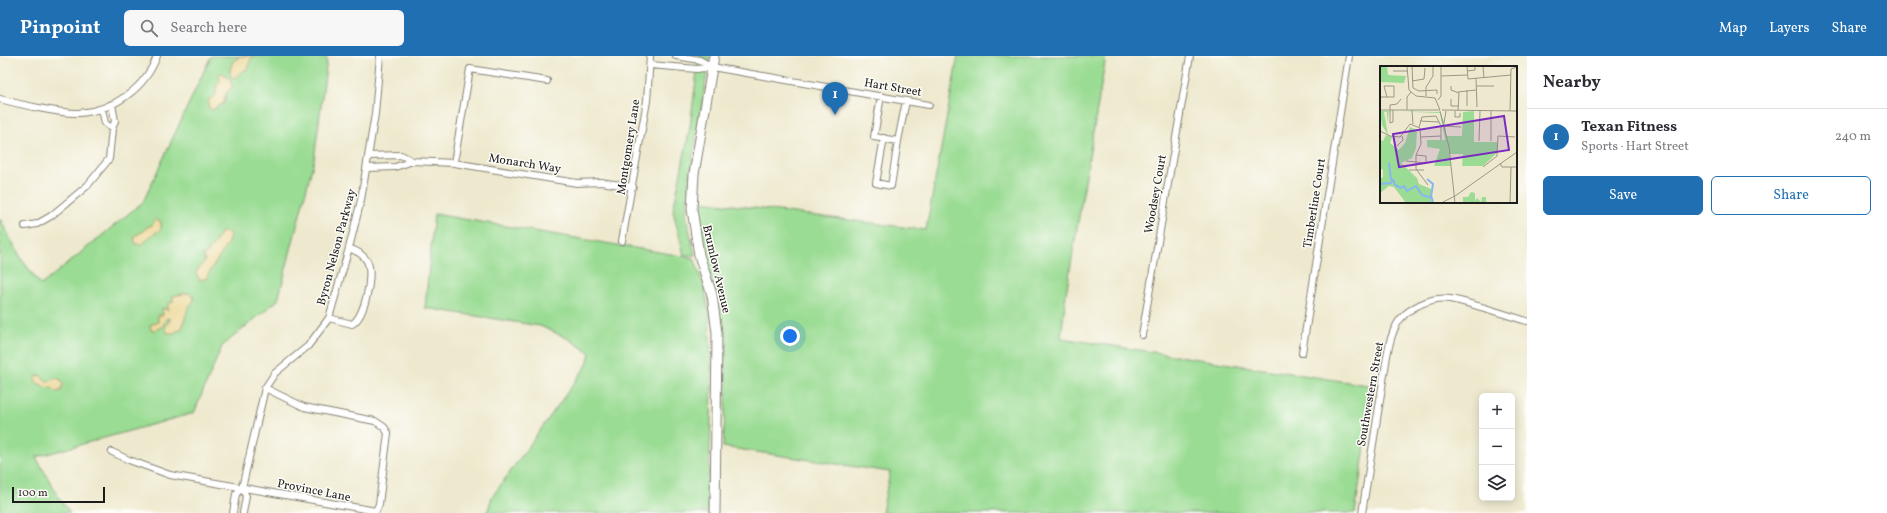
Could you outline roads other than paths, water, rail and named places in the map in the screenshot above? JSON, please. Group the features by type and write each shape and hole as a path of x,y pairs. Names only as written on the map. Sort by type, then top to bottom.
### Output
{"main road":[{"name":"Brumlow Avenue","path":"714,56 694,174 692,210 699,255 712,295 717,333 715,513"}],"street":[{"path":"0,99 78,113 102,109 124,98 138,87 153,67 157,56"},
{"name":"Byron Nelson Parkway","path":"233,513 236,494 242,488 265,388 275,373 308,346 329,318 349,248 367,168 375,114 380,56"},
{"name":"Montgomery Lane","path":"622,241 633,187 647,101 650,56"},
{"path":"676,56 700,60 712,66"},
{"name":"Woodsey Court","path":"1142,335 1190,56"},
{"name":"Timberline Court","path":"1302,353 1349,56"},
{"path":"650,65 697,69 712,66"},
{"name":"Hart Street","path":"712,66 929,105"},
{"path":"454,163 470,69 547,81"},
{"path":"881,96 874,137 898,141"},
{"path":"884,138 876,183 891,186 906,101"},
{"path":"25,226 37,224 51,216 87,186 109,159 112,129 115,121 112,104"},
{"path":"102,109 105,123 112,129"},
{"name":"Monarch Way","path":"368,156 401,155 413,161"},
{"name":"Monarch Way","path":"367,168 395,167 413,161 454,163 577,182 601,182 633,187"},
{"path":"329,318 352,324 357,321 361,315 367,298 369,266 366,259 359,252 349,248"},
{"name":"Southwestern Street","path":"1362,513 1390,339 1397,324 1409,311 1427,302 1449,299 1527,321"},
{"name":"Province Lane","path":"112,452 170,475 371,512 376,511 379,504 388,444 388,434 384,427 376,421 304,407 265,388"},
{"name":"Byron Nelson Parkway","path":"242,488 246,496 243,513"}],"place":[{"name":"Texan Fitness","path":"835,115"}]}
